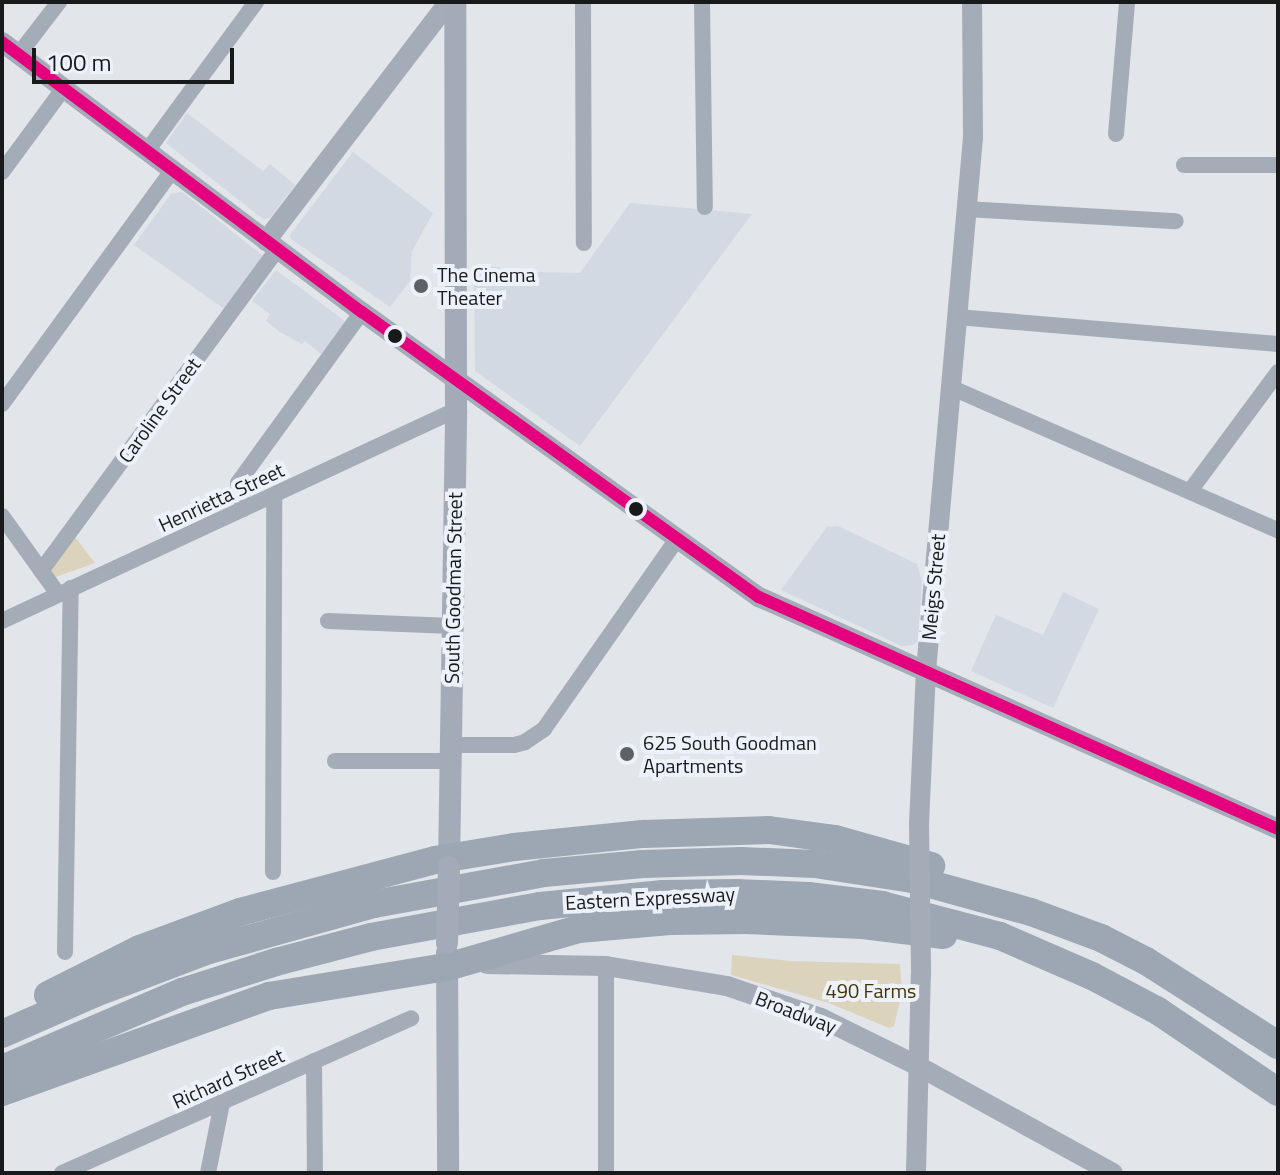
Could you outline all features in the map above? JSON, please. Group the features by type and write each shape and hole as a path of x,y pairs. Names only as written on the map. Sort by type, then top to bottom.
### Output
{"highway":[{"path":"2,1023 78,979 188,929 270,903 449,862 619,836 791,832 845,841 965,877 1101,938"},
{"name":"Eastern Expressway","path":"2,1034 139,975 302,922 447,888 606,867 741,861 839,867 960,890 1101,938 1189,985 1278,1045"},
{"name":"Eastern Expressway","path":"2,1069 148,1005 288,958 441,921 613,897 748,893 882,905 977,928 1070,966 1158,1011 1278,1092"},
{"path":"2,1092 282,992 569,931 710,920 889,928 969,940 1070,966"}],"main road":[{"name":"South Goodman Street","path":"448,1173 447,955 456,410 455,2"}],"street":[{"path":"19,54 59,2"},
{"path":"147,151 256,2"},
{"name":"Caroline Street","path":"41,571 271,245 449,2"},
{"path":"583,2 584,243"},
{"path":"702,2 705,207"},
{"name":"Meigs Street","path":"916,1173 921,975 919,824 926,671 973,137 972,2"},
{"path":"1116,134 1127,2"},
{"path":"2,42 362,312 759,597 1278,829"},
{"path":"2,172 64,88"},
{"path":"1184,165 1278,165"},
{"path":"2,404 172,171"},
{"path":"965,209 1176,221"},
{"path":"243,509 238,483 362,312"},
{"path":"957,317 1278,344"},
{"path":"1190,491 1278,372"},
{"path":"950,387 1278,530"},
{"name":"Henrietta Street","path":"2,621 456,410"},
{"path":"273,872 274,495"},
{"path":"2,516 41,571 64,591 65,952"},
{"path":"335,761 451,753 514,745 535,737 677,539"},
{"path":"328,621 452,626"},
{"name":"Broadway","path":"447,955 606,966 727,986 821,1018 920,1067 1113,1173"},
{"path":"606,966 606,1173"},
{"name":"Richard Street","path":"62,1173 411,1018"},
{"path":"314,1061 315,1173"},
{"path":"208,1173 222,1103"}],"shaded area":[{"path":"187,113 263,171 270,164 295,185 270,218 263,219 166,143"},
{"path":"353,152 433,213 412,251 410,281 390,307 291,239 290,235"},
{"path":"182,192 267,259 230,313 134,245 171,194"},
{"path":"630,203 752,214 580,446 475,371 474,264 533,272 580,273"},
{"path":"276,270 349,324 325,357 305,341 302,344 280,332 266,321 270,314 252,301"},
{"path":"838,526 917,564 922,582 918,641 913,645 902,646 781,590 827,527"},
{"path":"1063,592 1099,609 1053,708 971,671 996,615 1043,635"}],"green space":[{"path":"75,537 95,563 53,578 48,570"},
{"name":"490 Farms","path":"732,955 790,961 900,964 902,992 894,1026 889,1028 829,1003 731,975"}],"transit line":[{"path":"2,42 362,312 759,597 1278,829"}],"place":[{"name":"The Cinema Theater","path":"421,286"},
{"name":"625 South Goodman Apartments","path":"627,754"}]}
